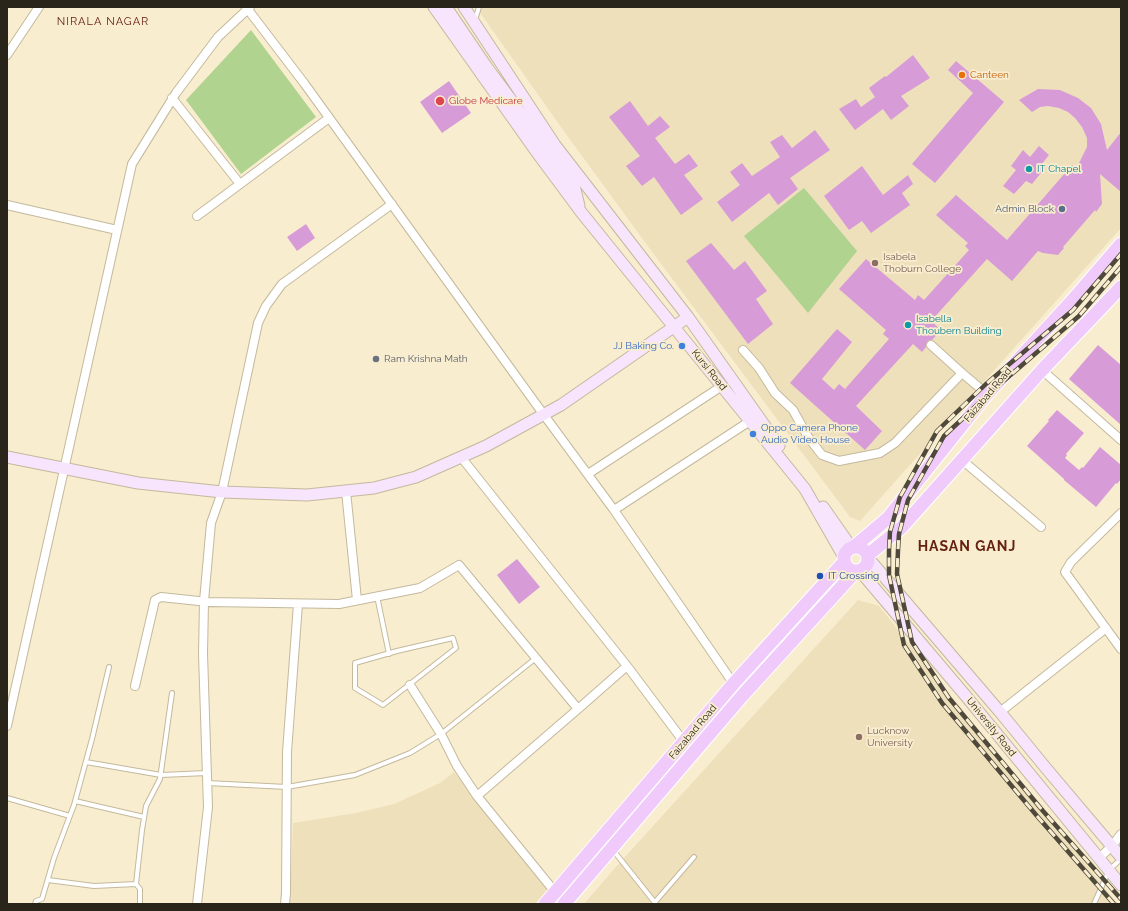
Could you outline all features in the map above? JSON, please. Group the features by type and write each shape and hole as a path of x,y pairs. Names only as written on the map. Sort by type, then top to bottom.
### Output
{"main road":[{"path":"434,7 581,212"},
{"name":"Kursi Road","path":"446,7 486,66 574,185 581,212 805,489 849,553"},
{"path":"464,7 556,145 593,194"},
{"name":"Kursi Road","path":"574,185 593,194 688,317 849,553"},
{"name":"Faizabad Road","path":"545,904 734,683 849,553 888,518 987,394 1071,302 1121,244"},
{"path":"869,557 864,548 860,547 849,553 849,569 858,571 866,566 869,557 901,528 1042,370 1121,287"},
{"path":"7,457 138,484 222,492 307,495 374,488 416,477 486,446 544,415 561,405 688,317"},
{"name":"University Road","path":"869,557 1121,858"},
{"name":"Faizabad Road","path":"566,902 742,696 858,571"},
{"name":"University Road","path":"858,571 965,695 1121,885"}],"street":[{"path":"7,55 39,7"},
{"path":"7,726 132,164 172,98 218,37 248,8 614,510 742,696"},
{"path":"172,98 240,184"},
{"path":"196,216 329,118"},
{"path":"197,904 208,807 203,654 204,601 211,522 222,492 258,323 266,306 282,284 392,204"},
{"path":"7,205 117,230"},
{"path":"931,345 987,394"},
{"path":"743,350 759,368 774,393 793,410 808,437 822,455 839,461 880,453 895,443 962,373"},
{"path":"1042,370 1121,440"},
{"path":"588,474 722,386"},
{"path":"614,510 750,421"},
{"path":"462,457 627,666 692,754"},
{"path":"962,460 1041,527"},
{"path":"346,491 357,600"},
{"path":"1121,513 1071,562 1065,572 1121,649"},
{"path":"135,686 155,600 161,596 204,601 339,604 420,588 459,565 578,709"},
{"path":"285,904 287,752 298,604"},
{"path":"1000,712 1106,628"},
{"path":"477,796 627,666"},
{"path":"410,685 441,734 457,766 477,796 555,892 566,902"},
{"path":"1099,858 1112,846 1121,834"}],"lane":[{"path":"474,21 479,7"},
{"path":"378,596 389,654"},
{"path":"453,638 456,648 383,705 355,688 355,663 389,654 453,638"},
{"path":"207,783 287,787 355,775 410,753 441,734 536,658"},
{"path":"35,904 36,901 42,899 54,858 75,802 110,667"},
{"path":"140,904 140,889 136,884 142,830 146,806 160,780 172,693"},
{"path":"86,762 161,775 207,773"},
{"path":"7,798 70,816"},
{"path":"75,802 144,817"},
{"path":"612,849 656,903 694,857"},
{"path":"1094,904 1109,870 1121,858"},
{"path":"48,880 94,886 136,884"}],"shaded area":[{"name":"Isabela Thoburn College","path":"476,7 1121,7 1121,228 860,521 850,517 647,245"},
{"name":"Lucknow University","path":"858,600 879,606 1118,904 584,904 614,869"},
{"path":"454,772 549,889 535,904 290,904 293,823 356,813 394,804 440,783"}],"green space":[{"path":"251,30 316,117 241,174 186,100"},
{"path":"804,188 857,251 808,313 744,236"}],"building":[{"path":"913,55 930,78 901,96 909,106 891,120 883,109 855,130 839,109 856,99 861,107 875,97 869,88 885,76 886,77"},
{"path":"956,61 1004,102 935,183 912,164 973,93 948,70"},
{"path":"449,81 471,113 442,133 420,102"},
{"name":"Isabella Thoubern Building","path":"1038,89 1060,90 1078,98 1091,108 1101,124 1107,150 1121,132 1121,192 1100,174 1102,204 1096,212 1095,210 1063,247 1064,248 1058,255 1038,251 1012,281 987,259 931,321 941,330 932,340 927,342 926,347 922,352 913,344 856,406 882,431 865,450 790,383 837,329 852,342 822,379 834,390 839,384 845,389 889,339 883,334 886,330 839,289 866,259 915,300 918,295 924,300 969,250 965,246 968,243 936,215 956,195 1007,240 1072,165 1076,169 1087,147 1087,138 1082,127 1068,112 1059,108 1048,106 1040,107 1032,112 1019,100"},
{"path":"630,101 648,126 660,116 670,127 655,138 675,164 689,154 698,166 684,175 703,199 681,215 654,177 642,186 626,166 640,156 609,117"},
{"path":"815,130 830,150 790,178 798,189 778,205 769,193 732,222 717,202 740,185 730,172 742,163 752,176 780,157 770,142 782,135 792,148"},
{"name":"IT Chapel","path":"1039,146 1049,155 1041,165 1045,168 1032,184 1026,181 1014,194 1003,186 1016,170 1011,166 1023,150 1030,157"},
{"path":"862,166 883,195 908,175 913,184 902,193 910,205 871,233 862,221 849,230 824,196"},
{"path":"306,224 315,238 297,251 287,237"},
{"path":"711,243 734,270 745,261 767,291 756,299 773,324 748,344 686,261"},
{"path":"1098,345 1121,365 1121,425 1069,379"},
{"path":"1057,410 1084,433 1066,454 1067,455 1065,458 1079,470 1082,467 1083,468 1100,447 1121,465 1121,479 1096,507 1027,446"},
{"path":"517,559 540,587 519,604 497,575"}],"railway":[{"path":"1114,904 1037,816 942,703 904,645 889,575 889,550 890,532 900,497 937,431 986,384 1073,310 1121,254"},
{"path":"1121,267 1079,316 992,391 944,436 908,500 899,534 897,574 912,642 949,698 1043,811 1121,899"}],"place":[{"name":"Canteen","path":"962,75"},
{"name":"Globe Medicare","path":"440,101"},
{"name":"IT Chapel","path":"1029,169"},
{"name":"Admin Block","path":"1062,209"},
{"name":"Isabela Thoburn College","path":"875,263"},
{"name":"Isabella Thoubern Building","path":"908,325"},
{"name":"JJ Baking Co.","path":"682,346"},
{"name":"Ram Krishna Math","path":"376,359"},
{"name":"Oppo Camera Phone Audio Video House","path":"753,434"},
{"name":"IT Crossing","path":"820,576"},
{"name":"Lucknow University","path":"859,737"}],"district":[{"name":"NIRALA NAGAR","path":"103,22"},
{"name":"HASAN GANJ","path":"967,547"}]}
